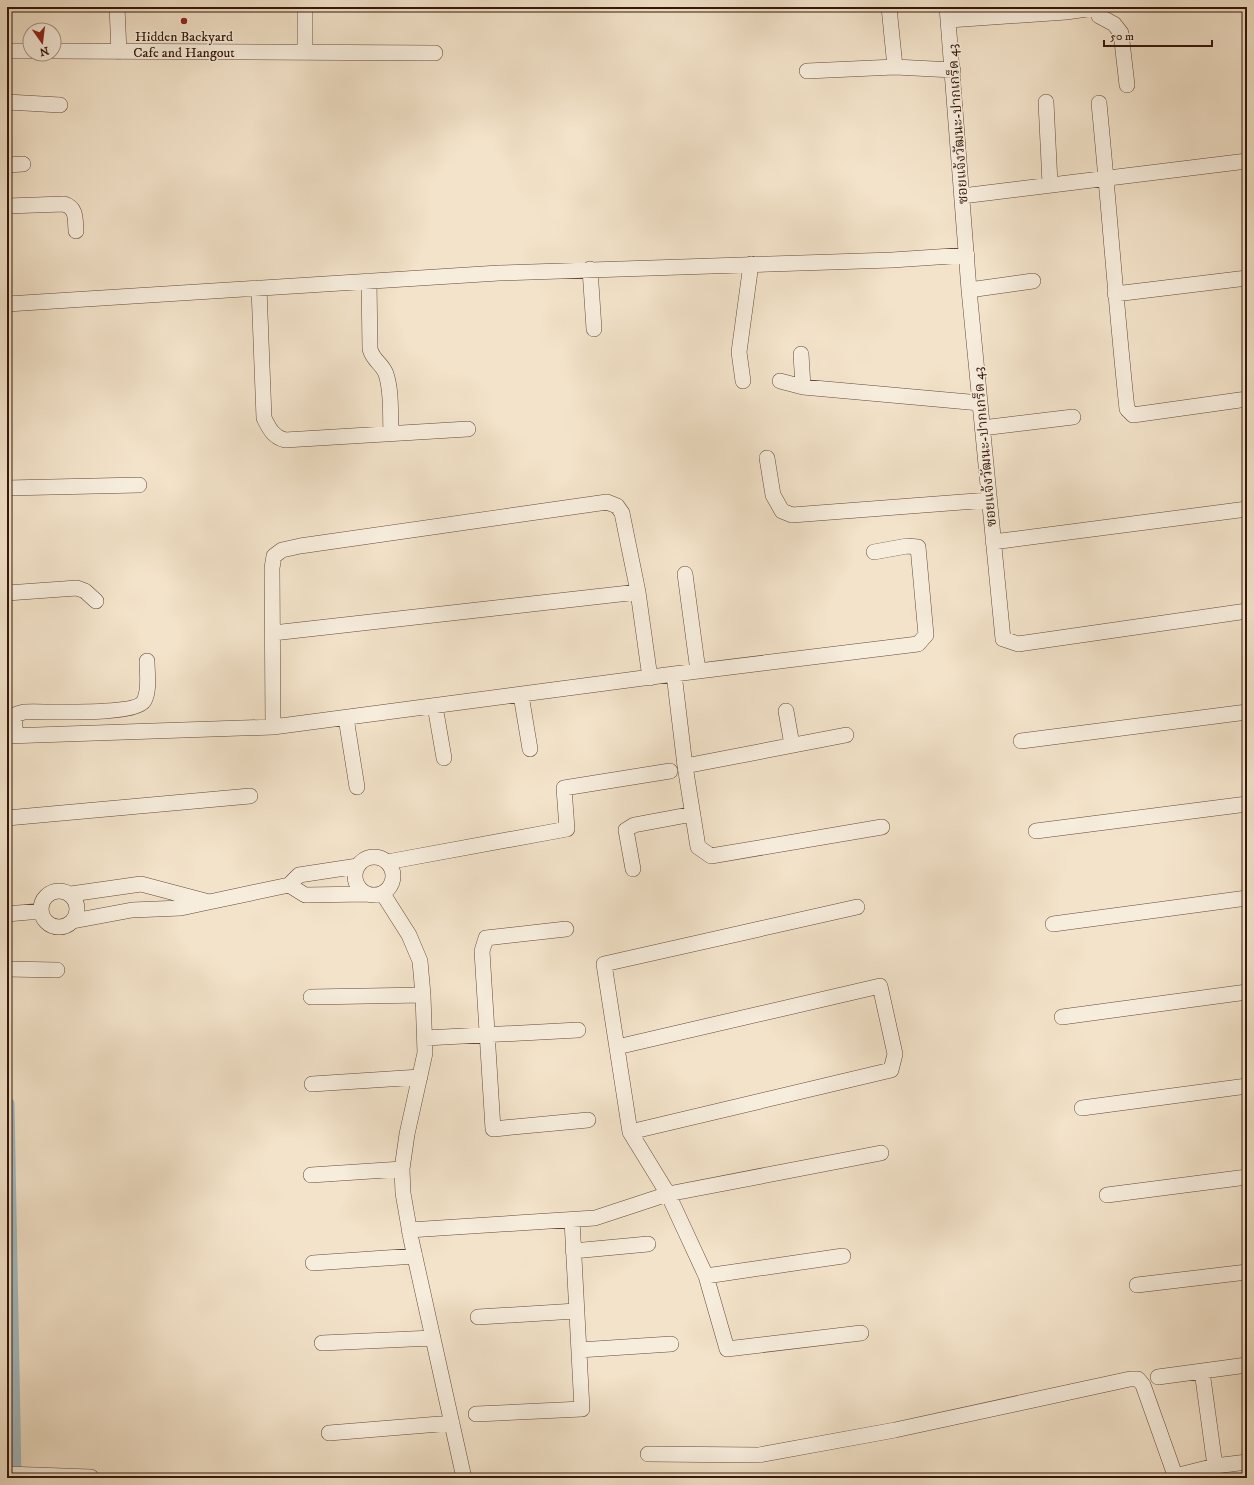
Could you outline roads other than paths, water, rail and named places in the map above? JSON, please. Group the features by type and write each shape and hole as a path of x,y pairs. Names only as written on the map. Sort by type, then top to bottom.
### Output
{"street":[{"path":"117,7 119,52"},
{"path":"305,7 305,52"},
{"path":"889,7 895,67"},
{"path":"948,14 1066,12 1098,7 1099,16 1114,24 1121,33 1127,85"},
{"name":"ซอยแจ้งวัฒนะ-ปากเกร็ด 43","path":"948,14 969,290 1003,639 1018,644 1247,611"},
{"path":"7,51 22,51"},
{"path":"62,51 435,53"},
{"path":"807,71 895,67 953,70"},
{"path":"7,102 60,105"},
{"path":"1046,102 1050,184"},
{"path":"1099,103 1115,294 1127,409 1133,415 1247,399"},
{"path":"962,196 1247,161"},
{"path":"7,165 23,164"},
{"path":"7,206 64,204 70,206 74,212 76,231"},
{"path":"7,304 369,281 590,269 892,260 967,255"},
{"path":"743,382 739,352 751,264"},
{"path":"590,269 594,329"},
{"path":"1115,294 1247,278"},
{"path":"369,281 370,349 373,359 383,368 388,382 392,433"},
{"path":"969,290 1033,281"},
{"path":"258,288 264,418 270,429 278,438 285,440 468,429"},
{"path":"801,354 803,387"},
{"path":"780,381 803,387 980,403"},
{"path":"982,428 1073,417"},
{"path":"767,458 773,495 782,511 792,515 989,500"},
{"path":"7,488 139,485"},
{"path":"273,727 272,568 274,556 282,550 300,546 607,502 617,506 622,513 638,592 650,678"},
{"path":"993,542 1247,509"},
{"path":"147,661 146,690 143,701 136,706 116,710 24,712 17,714 14,722 14,736 273,727 674,674 918,644 926,635 918,547 907,546 874,552"},
{"path":"685,574 698,671"},
{"path":"7,593 77,588 85,591 96,601"},
{"path":"273,633 638,592"},
{"path":"674,674 685,766 698,847 711,856 882,827"},
{"path":"521,695 530,748"},
{"path":"435,706 444,758"},
{"path":"786,711 792,745"},
{"path":"1020,741 1247,712"},
{"path":"346,718 357,787"},
{"path":"685,766 846,735"},
{"path":"387,862 567,829 564,788 670,771"},
{"path":"8,817 250,796"},
{"path":"1036,831 1247,804"},
{"path":"633,869 626,830 634,825 693,814"},
{"path":"209,902 141,884 71,894 60,890 48,894 41,903 41,911 44,920 55,927 61,927 73,921 132,910 181,908 289,885 299,875 358,866 368,858 374,857 381,858 391,866 394,879 392,885 383,894 377,895 305,895 289,885"},
{"path":"358,866 356,873 357,885 367,894"},
{"path":"71,894 75,899 78,910 73,921"},
{"path":"383,894 409,935 420,961 423,994 425,1053 407,1134 402,1169 403,1193 409,1230 464,1478"},
{"path":"1053,924 1247,898"},
{"path":"857,907 604,964 630,1132 668,1194 706,1276 727,1349 861,1333"},
{"path":"13,913 41,911"},
{"path":"566,929 486,938 482,951 493,1129 588,1120"},
{"path":"13,969 57,970"},
{"path":"617,1047 880,986 895,1054 891,1070 630,1132"},
{"path":"1062,1017 1247,992"},
{"path":"311,997 423,994"},
{"path":"425,1038 578,1030"},
{"path":"312,1084 420,1077"},
{"path":"1082,1108 1247,1086"},
{"path":"409,1230 595,1218 668,1194 881,1153"},
{"path":"310,1175 402,1169"},
{"path":"1106,1195 1247,1177"},
{"path":"476,1414 582,1409 572,1220"},
{"path":"573,1252 648,1244"},
{"path":"313,1263 415,1256"},
{"path":"706,1276 842,1256"},
{"path":"1137,1285 1247,1272"},
{"path":"478,1317 576,1311"},
{"path":"322,1343 433,1338"},
{"path":"579,1350 671,1344"},
{"path":"1158,1377 1247,1365"},
{"path":"1202,1371 1216,1466"},
{"path":"648,1454 759,1455 895,1430 1130,1379 1138,1379 1143,1385 1175,1477 1216,1466 1247,1462"},
{"path":"329,1433 452,1423"},
{"path":"7,1474 92,1477"}],"waterway":[{"path":"7,1104 14,1478"}],"place":[{"name":"Hidden Backyard Cafe and Hangout","path":"184,21"}]}
